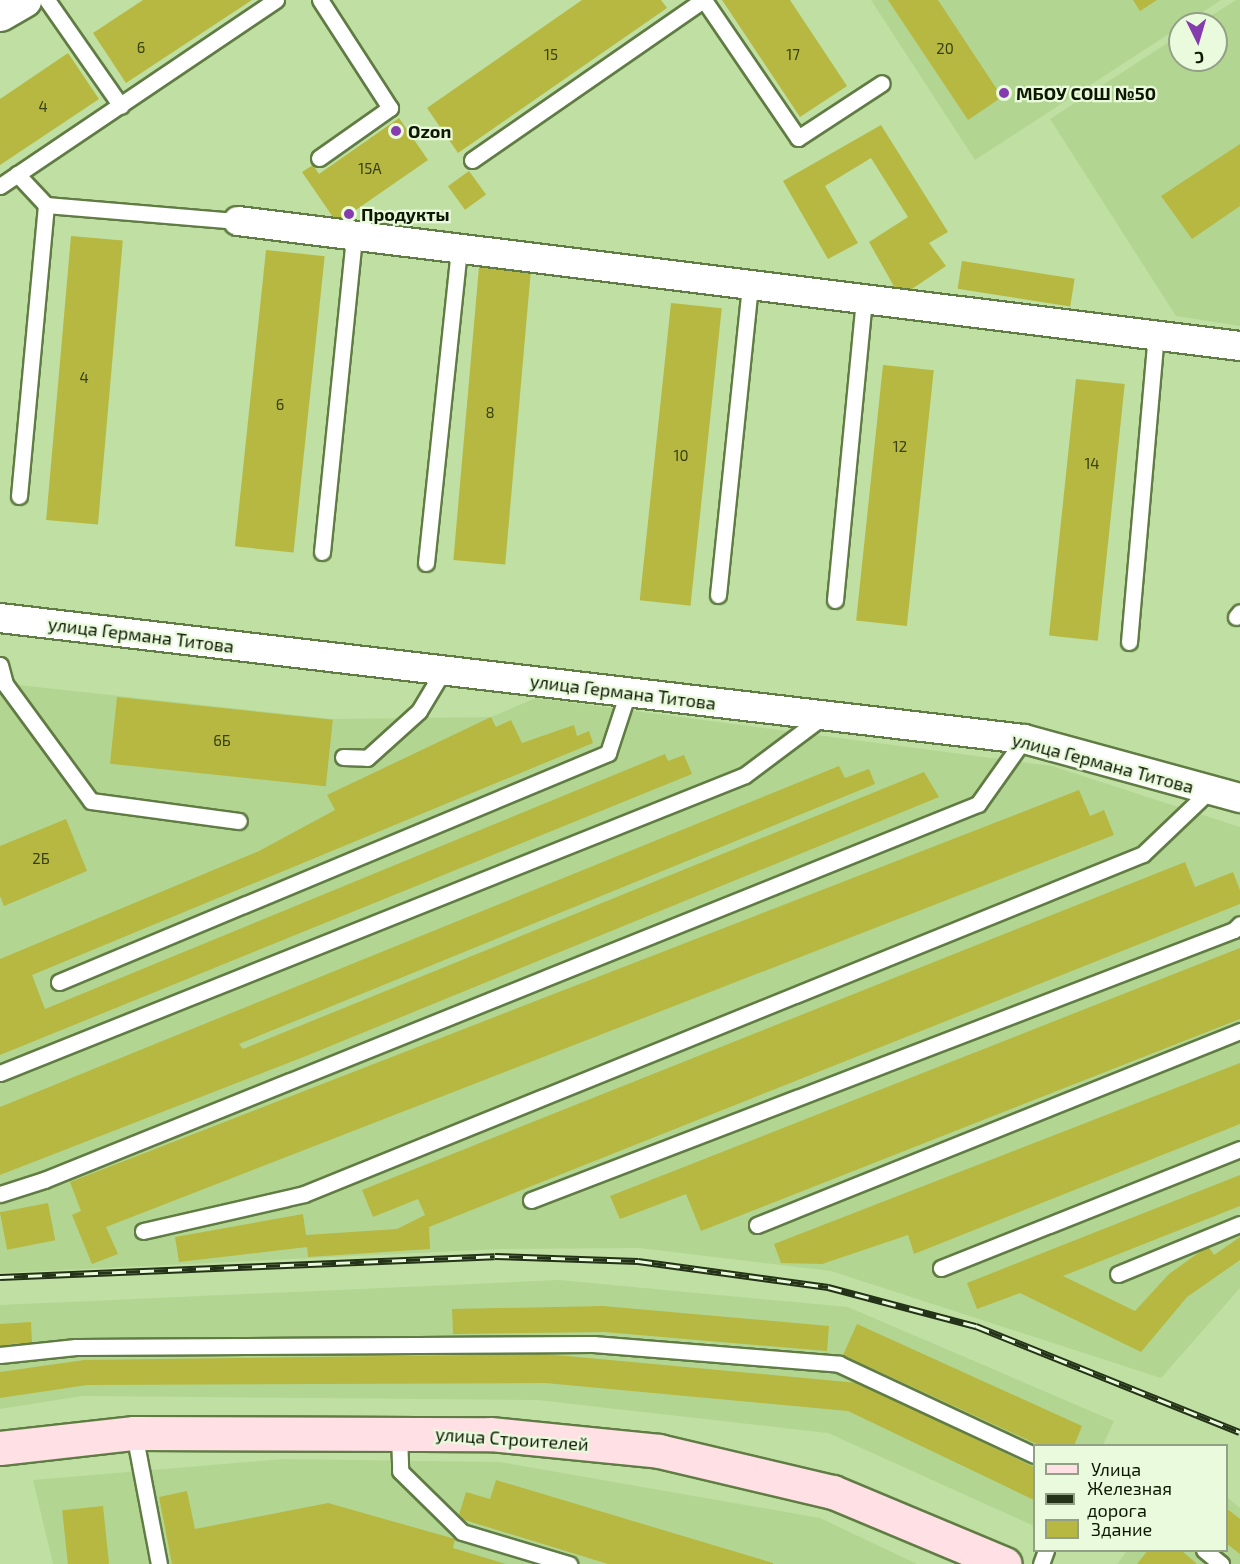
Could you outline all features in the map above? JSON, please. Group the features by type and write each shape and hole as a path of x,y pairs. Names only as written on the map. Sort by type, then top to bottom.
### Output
{"main road":[{"name":"улица Строителей","path":"0,1448 134,1432 490,1434 659,1451 833,1492 1005,1564"}],"street":[{"path":"0,14 24,0"},
{"path":"238,221 1240,346"},
{"name":"улица Германа Титова","path":"0,618 1024,739 1240,798"}],"lane":[{"path":"46,0 121,106"},
{"path":"0,186 276,0"},
{"path":"319,158 390,108 320,0"},
{"path":"472,160 704,0 798,138 882,83"},
{"path":"17,174 46,205 238,221"},
{"path":"19,496 46,205"},
{"path":"322,552 354,236"},
{"path":"426,563 459,250"},
{"path":"718,595 750,285"},
{"path":"835,600 864,300"},
{"path":"1129,642 1156,336"},
{"path":"0,666 5,684 91,801 239,820"},
{"path":"343,757 367,758 419,711 443,670"},
{"path":"59,982 608,753 628,692"},
{"path":"0,1073 745,775 825,715"},
{"path":"0,1194 44,1180 978,804 1024,739"},
{"path":"142,1232 304,1194 1143,854 1210,790"},
{"path":"531,1200 1234,930 1240,924"},
{"path":"757,1225 1240,1031"},
{"path":"941,1268 1240,1149"},
{"path":"1119,1274 1240,1224"},
{"path":"0,1355 76,1347 594,1344 839,1364 1033,1454"},
{"path":"134,1432 159,1564"},
{"path":"399,1434 400,1471 462,1532 569,1564"},
{"path":"1205,1552 1221,1564"}],"shaded area":[{"name":"МБОУ СОШ №50","path":"871,0 1221,0 1203,12 1168,12 1168,34 975,160"},
{"path":"1236,0 1240,0 1240,326 1176,316 1050,119 1168,43 1168,72 1228,72 1228,12 1217,12"},
{"path":"0,683 333,719 491,717 536,698 1052,766 1240,827 1240,1288 1161,1378 831,1271 639,1248 502,1249 0,1273"},
{"path":"559,1280 848,1307 1114,1421 1103,1444 1033,1444 1033,1526 828,1433 537,1400 82,1396 0,1409 0,1305"},
{"path":"283,1459 500,1462 820,1518 917,1564 53,1564 33,1480"},
{"path":"1228,1498 1240,1508 1240,1564 1117,1564 1126,1552 1228,1552"}],"building":[{"path":"143,0 252,0 126,83 93,33"},
{"path":"582,0 661,0 667,8 458,153 427,108"},
{"path":"722,0 790,0 847,86 800,117"},
{"path":"888,0 938,0 1002,97 968,120"},
{"path":"1133,0 1157,0 1140,11"},
{"path":"68,53 99,99 0,165 0,99"},
{"path":"399,118 428,160 337,223 302,172 313,165 319,174"},
{"path":"881,125 948,232 929,243 946,266 900,297 869,242 908,217 871,158 825,186 858,243 828,259 783,181"},
{"path":"1240,144 1240,206 1192,239 1161,196"},
{"path":"469,171 486,194 465,210 448,186"},
{"path":"71,236 123,241 98,524 46,520"},
{"path":"266,250 325,256 294,553 235,546"},
{"path":"962,261 1075,279 1070,306 958,289"},
{"path":"479,267 531,272 505,564 453,560"},
{"path":"671,303 722,308 690,606 640,600"},
{"path":"883,365 934,370 907,626 856,621"},
{"path":"1076,379 1125,384 1098,641 1049,636"},
{"path":"117,697 333,720 326,786 110,764"},
{"path":"491,717 496,727 511,720 522,743 574,725 577,736 589,731 593,743 32,975 45,1009 665,754 668,761 684,755 692,774 0,1055 0,959 259,851 335,810 327,795"},
{"path":"839,766 845,778 869,769 875,784 239,1044 243,1049 924,772 939,797 306,1056 0,1175 0,1107"},
{"path":"1079,790 1090,816 1104,810 1114,835 106,1227 118,1254 92,1264 72,1215 81,1211 70,1182"},
{"path":"66,819 87,871 4,906 0,896 0,846"},
{"path":"1185,862 1195,887 1233,872 1240,890 1240,904 429,1227 430,1249 308,1257 307,1247 179,1262 175,1237 303,1214 306,1235 397,1229 425,1215 418,1199 373,1217 362,1190"},
{"path":"1240,948 1240,1019 701,1231 686,1194 620,1219 610,1196"},
{"path":"1240,1063 1240,1124 914,1254 908,1235 822,1264 781,1263 774,1244"},
{"path":"1240,1175 1240,1206 1063,1276 1135,1311 1169,1274 1208,1246 1214,1255 1240,1237 1240,1260 1187,1297 1141,1352 1020,1293 977,1309 967,1283"},
{"path":"48,1203 55,1240 7,1250 0,1212"},
{"path":"603,1306 829,1326 827,1351 604,1332 453,1334 452,1309"},
{"path":"31,1322 32,1343 9,1344 9,1351 0,1352 0,1324"},
{"path":"857,1324 1082,1426 1075,1444 1037,1444 843,1355"},
{"path":"545,1354 858,1383 1033,1467 1033,1500 848,1411 545,1383 87,1385 0,1398 0,1372 84,1360"},
{"path":"496,1480 773,1564 608,1564 458,1518 466,1492 490,1499"},
{"path":"187,1491 195,1529 328,1503 455,1539 453,1548 506,1564 172,1564 159,1497"},
{"path":"103,1506 109,1564 68,1564 62,1510"},
{"path":"1228,1510 1240,1519 1240,1554 1228,1545"},
{"path":"1146,1552 1183,1552 1197,1564 1137,1564"}],"railway":[{"path":"0,1277 495,1256 638,1261 828,1287 976,1326 1240,1432"}],"place":[{"name":"МБОУ СОШ №50","path":"1004,93"},
{"name":"Ozon","path":"396,131"},
{"name":"Продукты","path":"349,214"}]}
